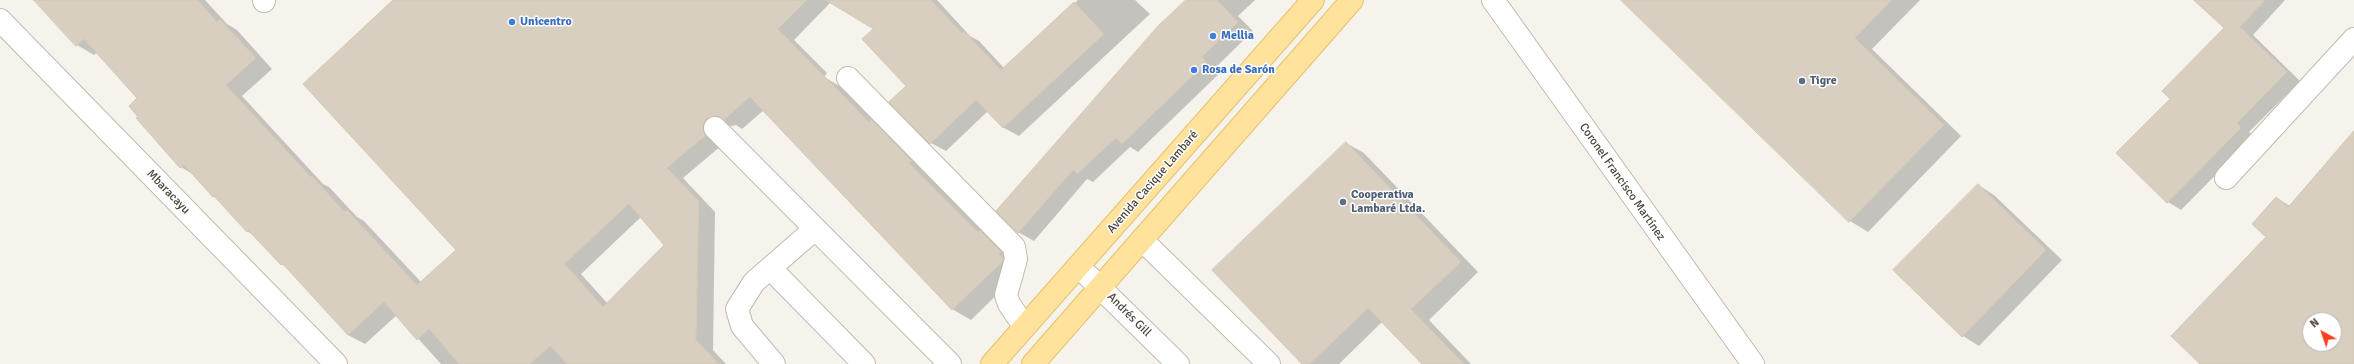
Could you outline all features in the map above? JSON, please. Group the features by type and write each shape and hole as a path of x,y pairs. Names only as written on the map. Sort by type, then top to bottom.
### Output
{"main road":[{"name":"Avenida Cacique Lambaré","path":"992,364 1312,0"},
{"path":"1033,364 1352,0"}],"street":[{"name":"Coronel Francisco Martínez","path":"1493,0 1753,364"},
{"name":"Mbaracayu","path":"0,20 336,364"},
{"path":"2226,178 2354,39"},
{"path":"848,78 1014,247 1016,259 1006,295 1009,304 1024,326"},
{"path":"715,128 950,364"},
{"path":"774,364 742,326 737,309 754,282 816,229"},
{"path":"1142,240 1269,364"},
{"name":"Andrés Gill","path":"1079,266 1101,286 1178,364"},
{"path":"770,268 864,364"}],"building":[{"path":"34,0 198,0 217,22 220,19 256,58 226,85 311,177 312,176 345,212 347,210 417,285 456,250 303,84 393,0 807,0 778,29 869,122 871,119 912,161 909,163 978,232 980,230 1001,252 999,254 1003,258 1002,262 952,310 750,97 724,120 718,116 706,119 703,125 705,136 667,168 699,201 696,340 719,364 567,364 550,346 530,364 459,364 429,329 417,340 384,302 348,335 282,263 281,265 248,230 247,232 184,165 180,168 136,118 138,117 129,106 137,98 84,39 76,46","holes":["629,204 664,245 603,307 565,264"]},
{"path":"826,0 931,0 962,33 964,31 1001,70 1074,2 1104,34 1003,128 976,100 930,144 889,102 906,86 862,39 873,29"},
{"path":"1186,0 1217,0 1238,22 1202,57 1207,62 1122,144 1116,138 1077,174 1073,170 1018,233 996,211 1158,26"},
{"name":"Tigre","path":"1621,0 1892,0 1855,38 1944,125 1849,222"},
{"path":"2194,0 2265,0 2240,27 2287,72 2237,123 2241,128 2167,203 2116,153 2170,99 2162,91 2224,28"},
{"path":"2354,131 2354,364 2200,364 2171,336 2266,237 2252,224 2276,197 2288,207"},
{"name":"Cooperativa Lambaré Ltda.","path":"1346,142 1461,262 1411,309 1464,364 1422,364 1368,308 1310,364 1302,364 1212,270"},
{"path":"1978,184 2046,250 1962,337 1893,270"}],"place":[{"name":"Unicentro","path":"512,22"},
{"name":"Mellia","path":"1213,36"},
{"name":"Rosa de Sarón","path":"1194,70"},
{"name":"Tigre","path":"1802,81"},
{"name":"Cooperativa Lambaré Ltda.","path":"1343,202"}]}
